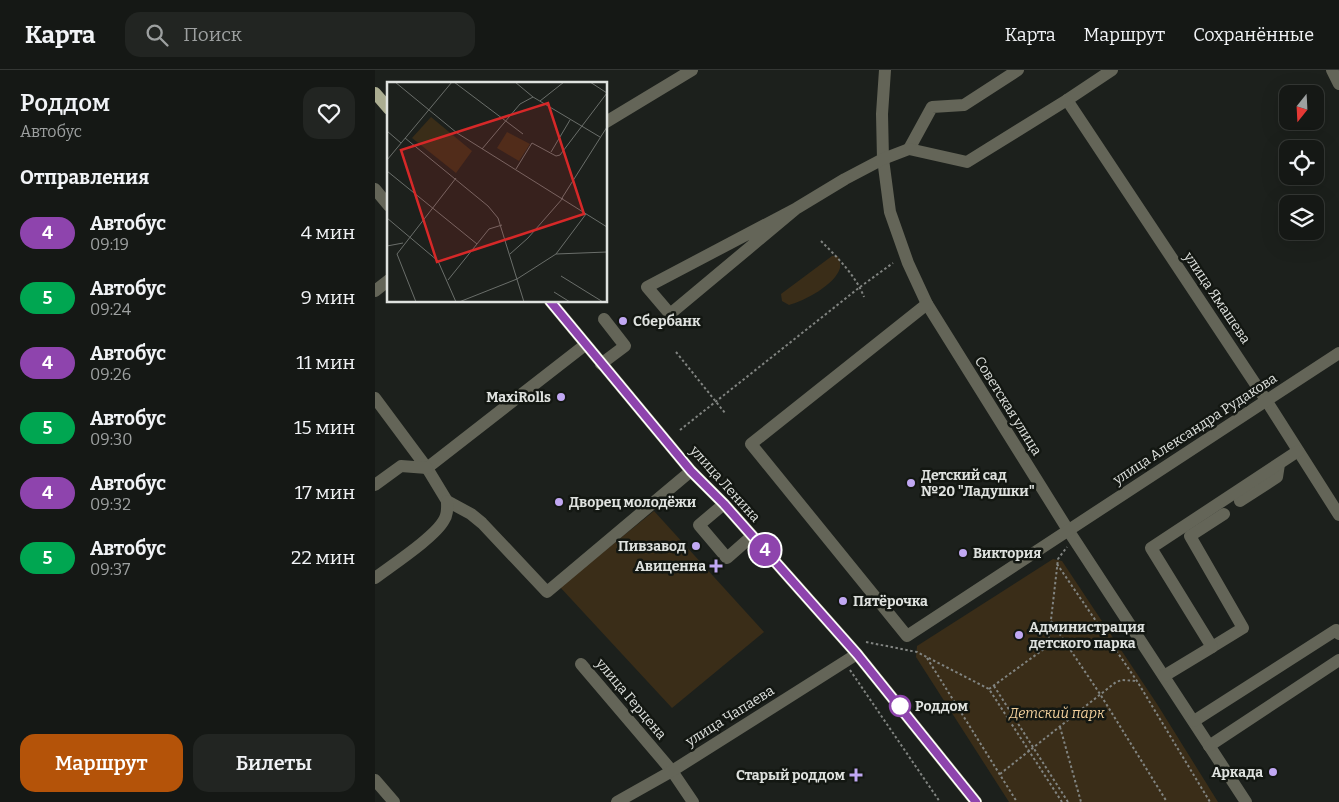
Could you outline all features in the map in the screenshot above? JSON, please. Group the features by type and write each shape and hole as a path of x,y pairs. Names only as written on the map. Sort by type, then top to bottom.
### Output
{"main road":[{"path":"375,93 387,108"},
{"name":"улица Ленина","path":"550,302 691,471 724,504 857,654 976,802"}],"street":[{"path":"607,121 692,70"},
{"name":"Советская улица","path":"885,70 883,160 890,212 907,264 927,304 1071,535 1246,802"},
{"path":"909,149 932,107 964,104 1018,70"},
{"path":"797,208 670,314 647,287 797,208 845,179 909,149 967,162 1112,70"},
{"path":"1332,70 1339,84"},
{"name":"улица Ямашева","path":"1067,100 1267,400 1339,515"},
{"path":"375,189 387,204"},
{"path":"375,291 387,282"},
{"name":"улица Александра Рудакова","path":"927,304 751,444 907,636 1071,535 1267,400 1339,353"},
{"path":"601,364 625,346 603,319"},
{"path":"375,485 401,466 427,468 585,344"},
{"path":"375,398 427,468 447,501 471,514 482,523 547,592 691,471"},
{"path":"1212,647 1151,548 1298,451"},
{"path":"1240,501 1277,477 1279,464"},
{"path":"375,578 434,533 447,514 447,501"},
{"path":"724,504 699,525 727,558 752,536"},
{"path":"1164,676 1243,628 1190,536 1223,514"},
{"path":"1194,721 1338,630"},
{"name":"улица Чапаева","path":"617,802 672,771 857,654"},
{"path":"1209,746 1339,660"},
{"name":"улица Герцена","path":"581,664 672,771 693,802"},
{"path":"375,780 394,802"}],"path":[{"path":"821,241 860,287 864,297"},
{"path":"680,430 893,263"},
{"path":"676,352 725,413"},
{"path":"989,689 1047,648 1058,557 1071,535"},
{"path":"1057,564 1137,681 1210,802"},
{"path":"1051,621 1100,694 1167,802"},
{"path":"866,642 917,652 989,689 1062,802"},
{"path":"925,656 1017,802"},
{"path":"845,661 940,802"},
{"path":"1000,774 1119,681 1137,681"},
{"path":"993,686 1068,802"},
{"path":"1060,727 1081,802"}],"green space":[{"path":"832,256 838,256 840,268 826,286 795,303 789,305 782,301 781,294"},
{"path":"654,511 764,632 672,708 560,587"},
{"name":"Детский парк","path":"1053,559 1062,561 1157,704 1218,802 1009,802 916,657 917,646"}],"bus line":[{"name":"4","path":"551,302 691,471 724,504 857,654 976,802"}],"place":[{"name":"Сбербанк","path":"623,321"},
{"name":"MaxiRolls","path":"561,397"},
{"name":"Детский сад №20 \"Ладушки\"","path":"911,483"},
{"name":"Дворец молодёжи","path":"559,502"},
{"name":"Пивзавод","path":"696,546"},
{"name":"Виктория","path":"963,553"},
{"name":"Авиценна","path":"716,566"},
{"name":"Пятёрочка","path":"843,601"},
{"name":"Администрация детского парка","path":"1019,635"},
{"name":"Роддом","path":"900,706"},
{"name":"Аркада","path":"1273,772"},
{"name":"Старый роддом","path":"856,775"}]}
